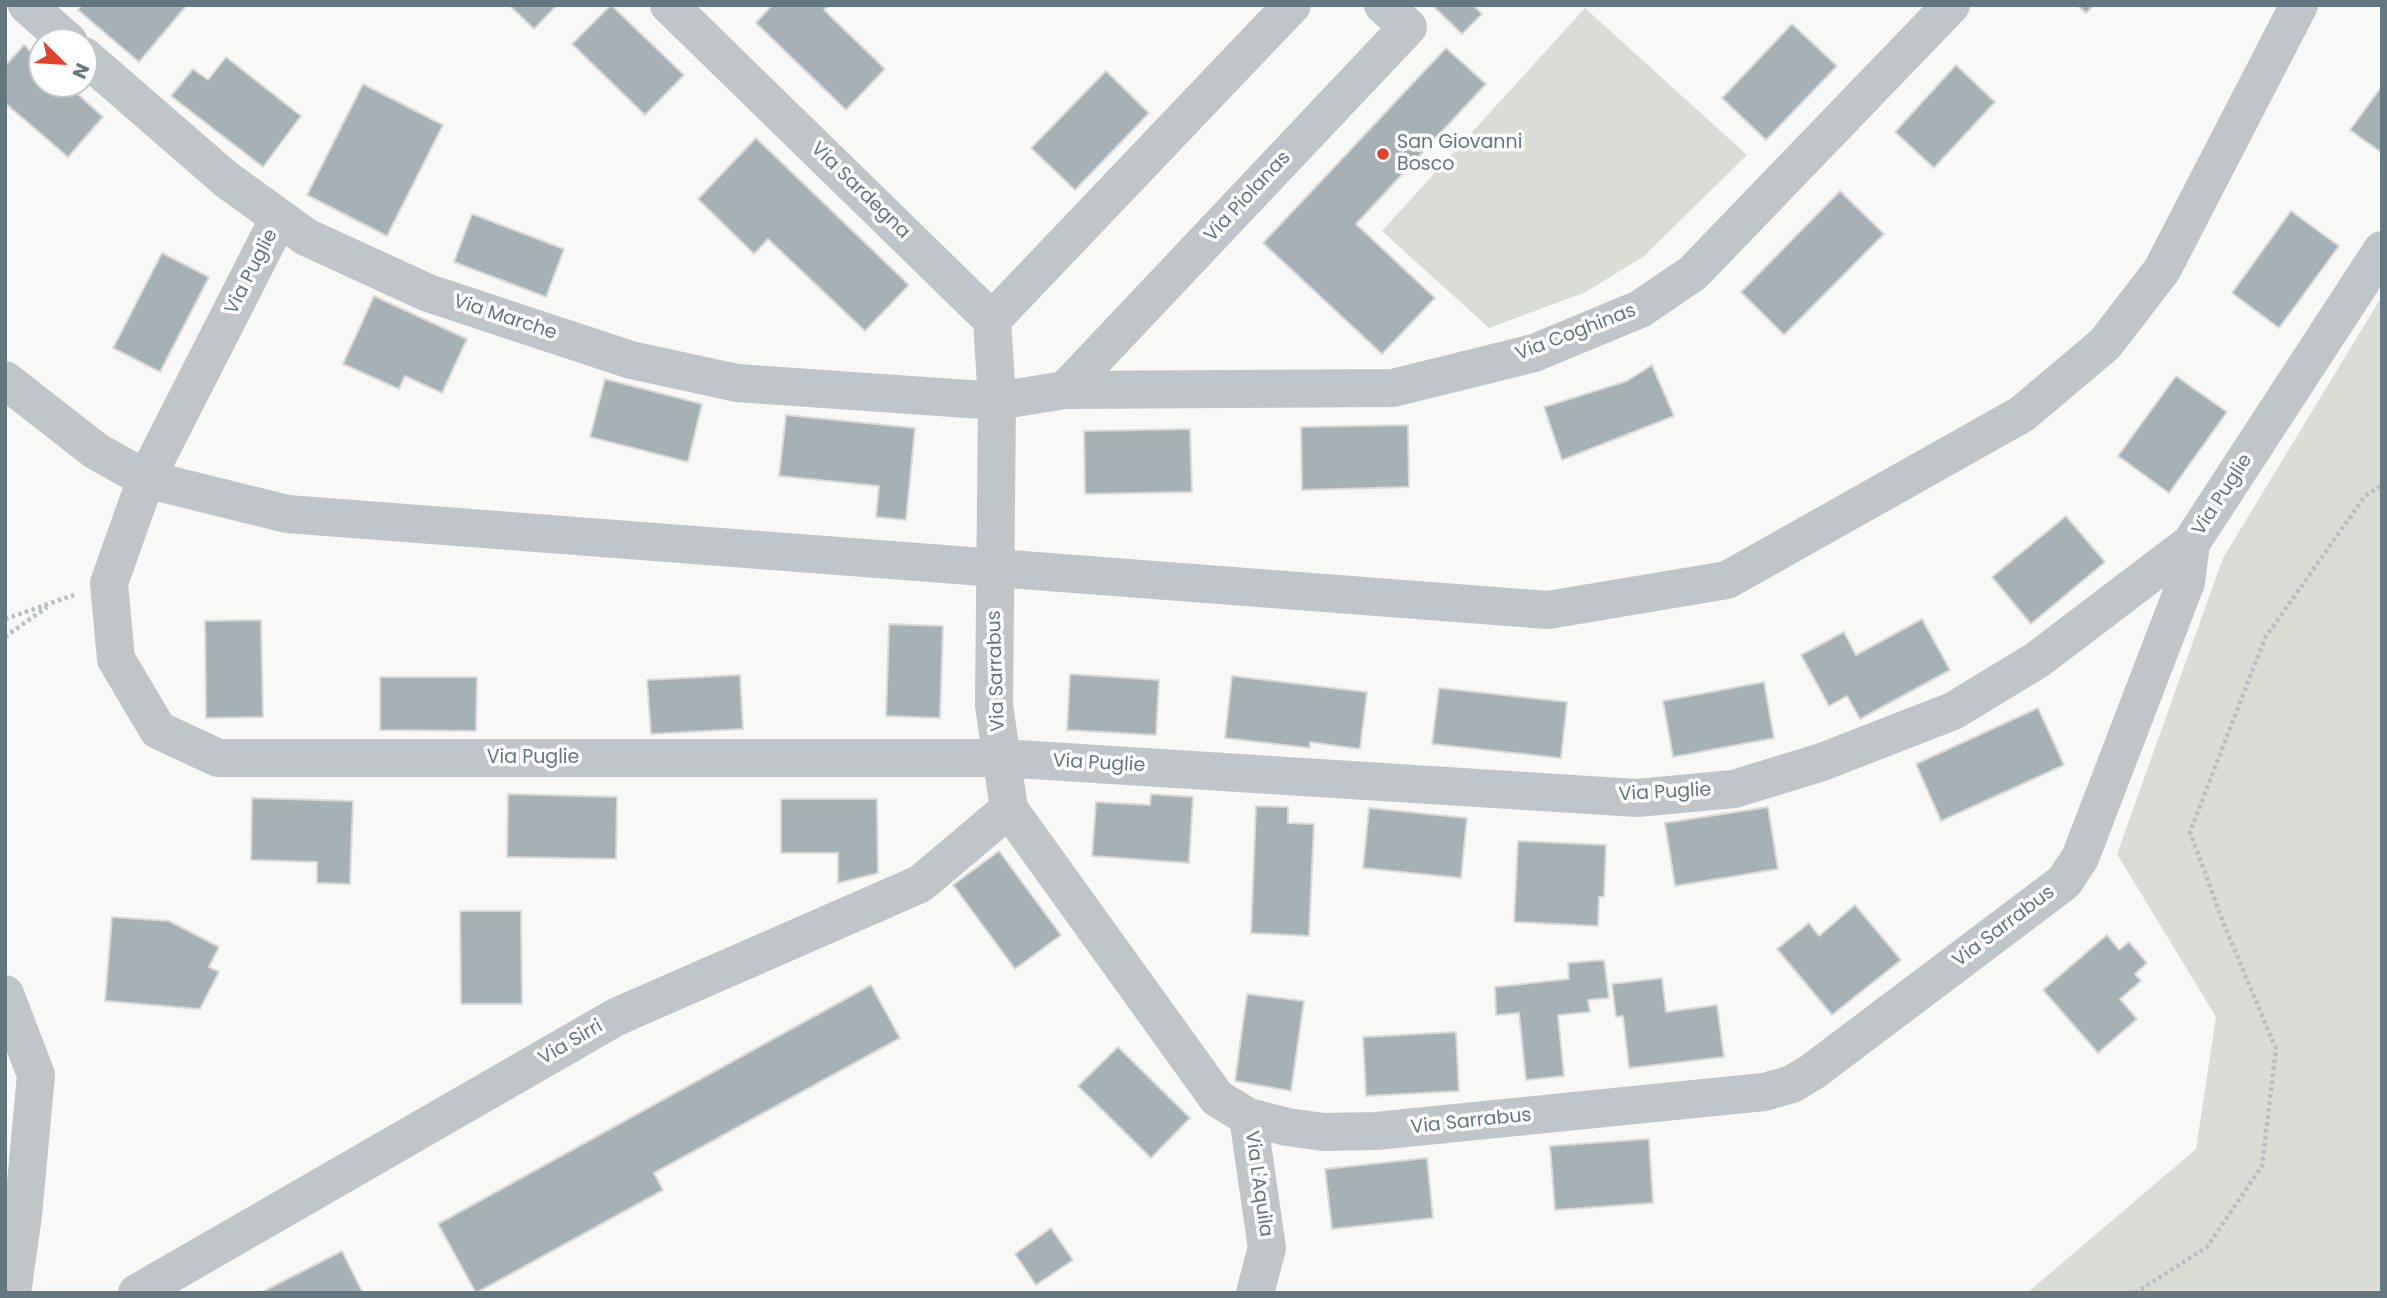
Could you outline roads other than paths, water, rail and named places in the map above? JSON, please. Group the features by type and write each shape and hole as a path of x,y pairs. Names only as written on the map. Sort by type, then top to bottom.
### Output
{"street":[{"path":"27,5 53,28"},
{"name":"Via Sardegna","path":"670,5 992,320"},
{"name":"Via Piolanas","path":"1065,390 1408,27 1384,5"},
{"name":"Via Coghinas","path":"997,401 1065,390 1393,388 1534,353 1640,309 1693,273 1951,5"},
{"path":"5,380 96,451 146,479 287,514 1548,610 1727,580 2022,414 2105,344 2162,270 2299,5"},
{"path":"997,401 992,320 1278,10"},
{"name":"Via Marche","path":"98,67 227,180 306,237 428,293 631,360 737,383 997,401"},
{"name":"Via Puglie","path":"279,218 146,479 109,583 116,659 158,730 218,758 1001,758 1637,798 1734,789 1822,762 1953,711 2037,660 2191,543 2382,250"},
{"name":"Via Sarrabus","path":"997,401 994,705 1009,809 1217,1098 1248,1117 1287,1127 1324,1132 1376,1131 1764,1092 1792,1084 1812,1072 2064,882 2080,858 2186,582 2191,543"},
{"name":"Via Sirri","path":"137,1293 616,1017 920,884 1009,809"},
{"path":"5,994 36,1075 23,1216 12,1293"},
{"name":"Via L'Aquila","path":"1248,1117 1267,1248 1255,1293"}],"place":[{"name":"San Giovanni Bosco","path":"1383,154"}]}
